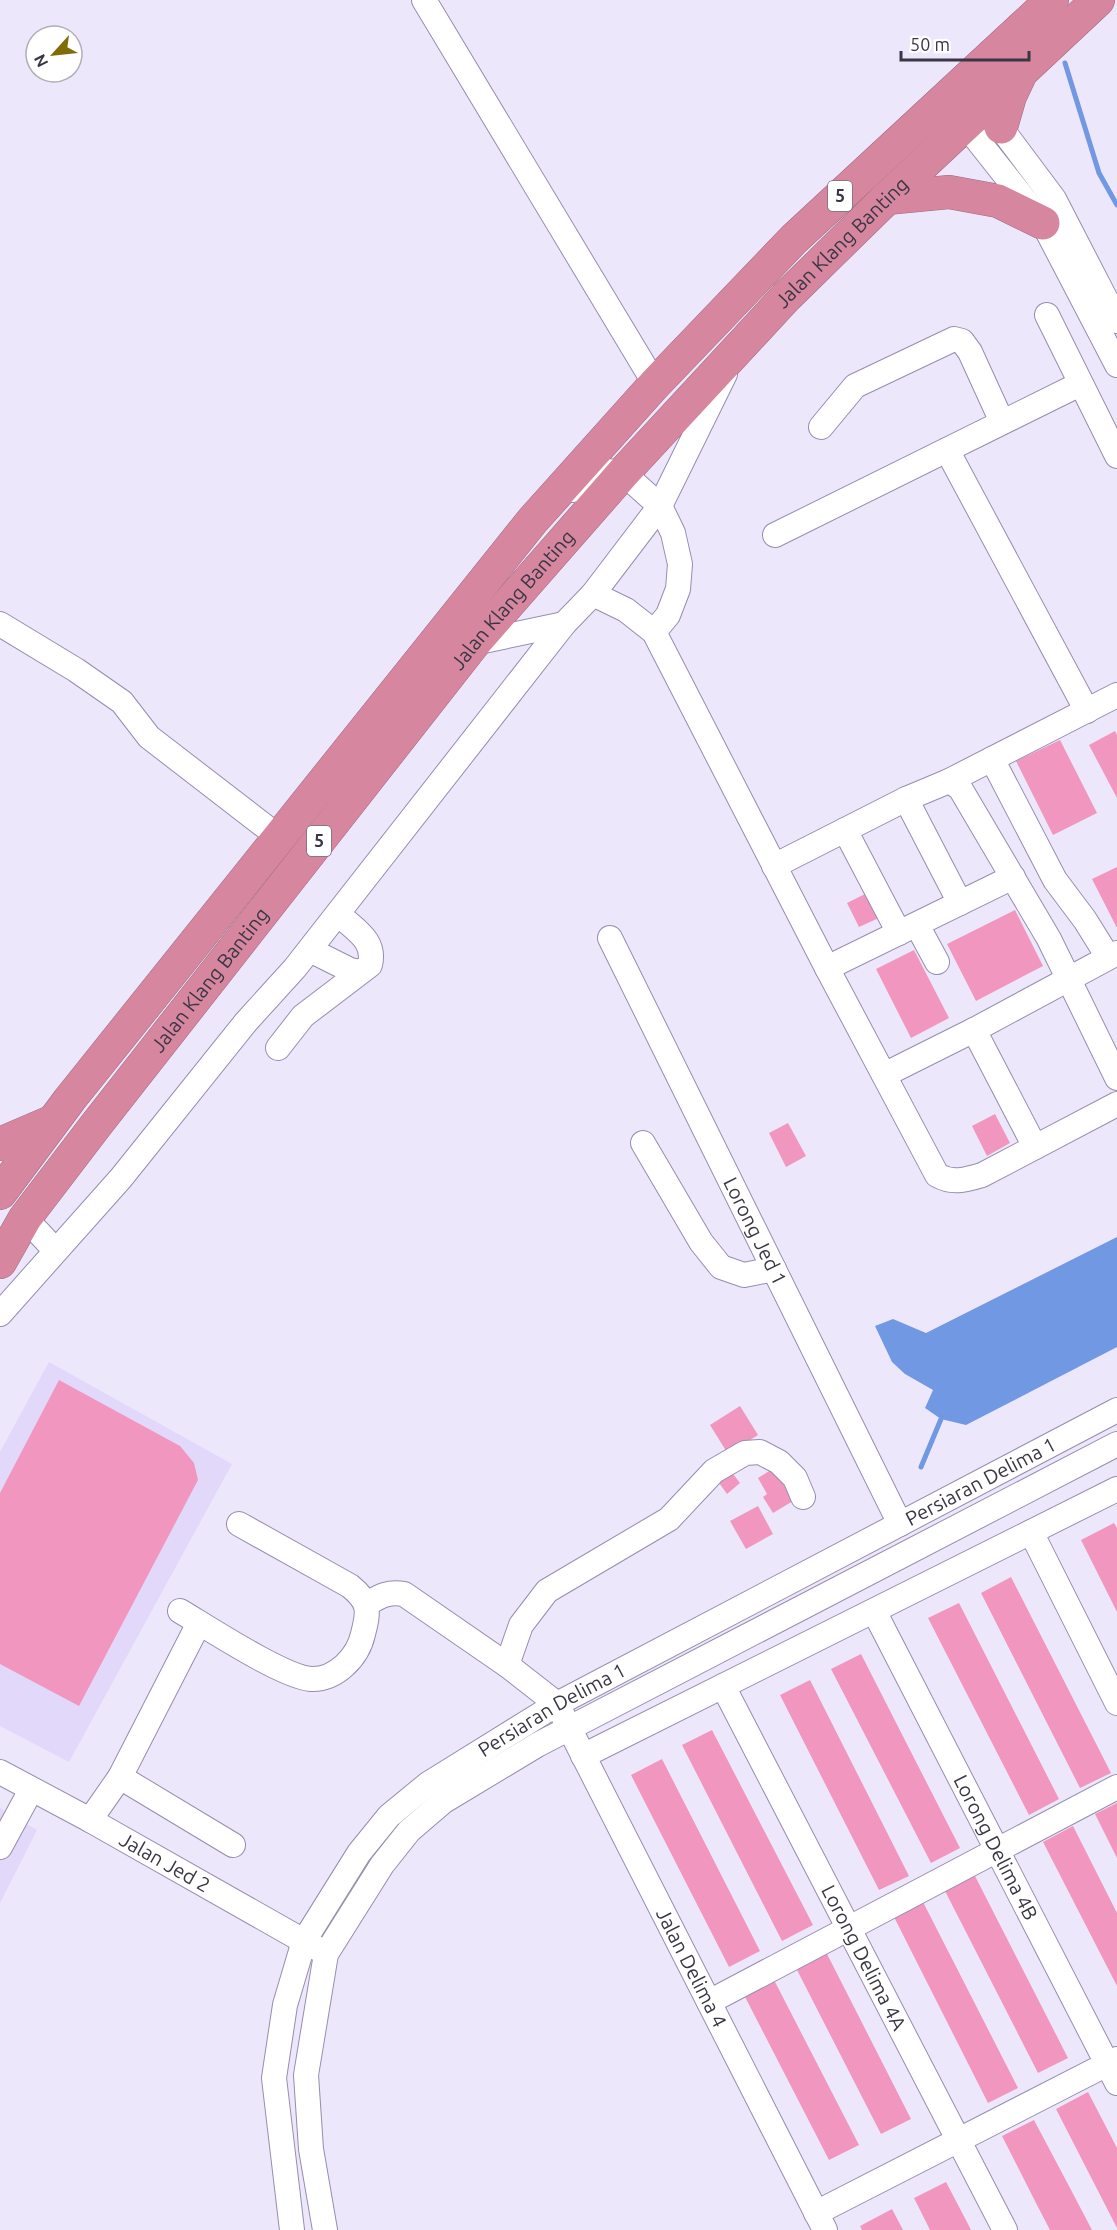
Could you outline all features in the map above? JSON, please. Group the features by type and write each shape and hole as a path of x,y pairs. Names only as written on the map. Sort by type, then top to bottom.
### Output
{"highway":[{"name":"Jalan Klang Banting","path":"0,1262 25,1218 96,1125 474,643 623,473 786,297 887,198 972,107 1052,0"},
{"path":"972,107 1010,96 1020,73 1098,0"},
{"name":"Jalan Klang Banting","path":"0,1193 53,1121 533,520 655,384 794,239 972,107"},
{"path":"887,198 948,192 998,201 1043,223"},
{"path":"25,1218 20,1199 26,1184 95,1096 187,953"},
{"path":"0,1144 53,1121"}],"street":[{"path":"424,0 655,384"},
{"path":"972,107 1043,223 1117,365"},
{"path":"972,107 1054,199 1117,321"},
{"path":"1047,315 1117,456"},
{"path":"821,427 855,386 954,339 962,341 970,352 1002,422"},
{"path":"0,1314 121,1178 246,1022 310,950 564,624 592,594 660,506 737,350"},
{"path":"775,535 1080,384"},
{"path":"947,450 1087,711"},
{"path":"533,520 599,470 623,473 660,506 673,533 681,564 678,589 668,615 654,632"},
{"path":"592,594 626,610 654,632 774,867 937,1175 946,1180 958,1181 982,1175 1117,1104"},
{"path":"0,624 76,670 122,702 149,737 280,838"},
{"path":"474,643 564,624"},
{"path":"774,867 1117,695"},
{"path":"884,1076 1113,955 1055,880 992,759"},
{"path":"949,781 960,788 1013,877 1048,939 1117,1078"},
{"path":"906,799 960,903"},
{"path":"845,830 908,929 937,963"},
{"path":"827,968 1013,877"},
{"path":"278,1048 303,1016 370,965 372,953 369,943 339,914"},
{"name":"Lorong Jed 1","path":"610,938 900,1524"},
{"path":"310,950 350,970 359,972"},
{"path":"974,1030 1035,1148"},
{"path":"643,1143 701,1242 721,1267 744,1275 774,1269"},
{"path":"25,1218 55,1250"},
{"name":"Persiaran Delima 1","path":"292,2230 274,2078 285,2005 304,1941 359,1853 389,1816 428,1784 557,1704 1117,1410"},
{"name":"Persiaran Delima 1","path":"325,2230 311,2148 306,2075 326,1954 382,1865 409,1831 444,1801 537,1745 1117,1444"},
{"path":"507,1665 521,1625 547,1591 669,1518 714,1472 745,1453 760,1452 779,1462 795,1478 803,1497"},
{"path":"583,1756 1117,1488"},
{"path":"90,1820 120,1777 190,1617 290,1674 312,1679 335,1672 349,1664 362,1639 367,1619 367,1604 360,1594 350,1586 239,1524"},
{"path":"1031,1532 1117,1703"},
{"path":"367,1604 394,1592 404,1594 507,1665 557,1704"},
{"name":"Lorong Delima 4B","path":"874,1611 997,1850 1114,2069"},
{"name":"Lorong Delima 4A","path":"723,1686 1005,2230"},
{"name":"Jalan Delima 4","path":"557,1704 821,2221"},
{"name":"Jalan Jed 2","path":"0,1772 90,1820 326,1954"},
{"path":"120,1777 233,1845"},
{"path":"709,2002 1117,1787"},
{"path":"0,1846 31,1790"},
{"path":"821,2221 959,2140 1114,2069"}],"shaded area":[{"path":"49,1362 232,1464 69,1762 0,1726 0,1452"},
{"path":"0,1808 37,1830 0,1903"}],"water":[{"path":"1117,1237 1117,1347 966,1425 941,1419 925,1408 933,1390 905,1374 892,1362 875,1326 893,1319 926,1333"}],"building":[{"path":"1115,731 1117,735 1117,798 1089,745"},
{"path":"1060,740 1097,813 1053,835 1016,761"},
{"path":"1117,867 1117,928 1092,879"},
{"path":"869,892 881,917 859,927 847,903"},
{"path":"1015,910 1043,966 976,1001 947,944"},
{"path":"914,950 949,1018 911,1038 876,969"},
{"path":"995,1114 1010,1143 987,1156 972,1126"},
{"path":"788,1123 806,1156 786,1167 769,1133"},
{"path":"59,1380 180,1446 194,1463 198,1480 79,1706 0,1664 0,1493"},
{"path":"740,1406 758,1435 728,1454 710,1425"},
{"path":"774,1468 793,1501 773,1513 763,1497 767,1494 758,1478"},
{"path":"730,1470 740,1483 727,1494 717,1480"},
{"path":"758,1506 773,1534 746,1549 730,1521"},
{"path":"1114,1523 1117,1528 1117,1612 1081,1540"},
{"path":"1011,1577 1111,1773 1080,1788 981,1593"},
{"path":"959,1603 1059,1799 1029,1815 928,1618"},
{"path":"861,1654 960,1848 931,1863 831,1669"},
{"path":"810,1680 909,1876 879,1890 780,1695"},
{"path":"712,1730 813,1925 782,1941 682,1745"},
{"path":"662,1759 760,1951 729,1967 631,1775"},
{"path":"1117,1803 1117,1858 1095,1814"},
{"path":"1073,1826 1117,1913 1117,1986 1043,1842"},
{"path":"975,1876 1068,2058 1038,2073 945,1891"},
{"path":"923,1902 1018,2088 988,2103 894,1917"},
{"path":"826,1952 911,2119 881,2134 796,1968"},
{"path":"773,1978 859,2145 829,2160 743,1993"},
{"path":"1088,2092 1117,2148 1117,2228 1056,2109"},
{"path":"1034,2120 1092,2230 1050,2230 1002,2136"},
{"path":"946,2182 971,2230 930,2230 914,2198"},
{"path":"892,2209 903,2230 862,2230 860,2226"}],"waterway":[{"path":"1065,63 1099,173 1117,205"},
{"path":"921,1467 941,1419"}]}
